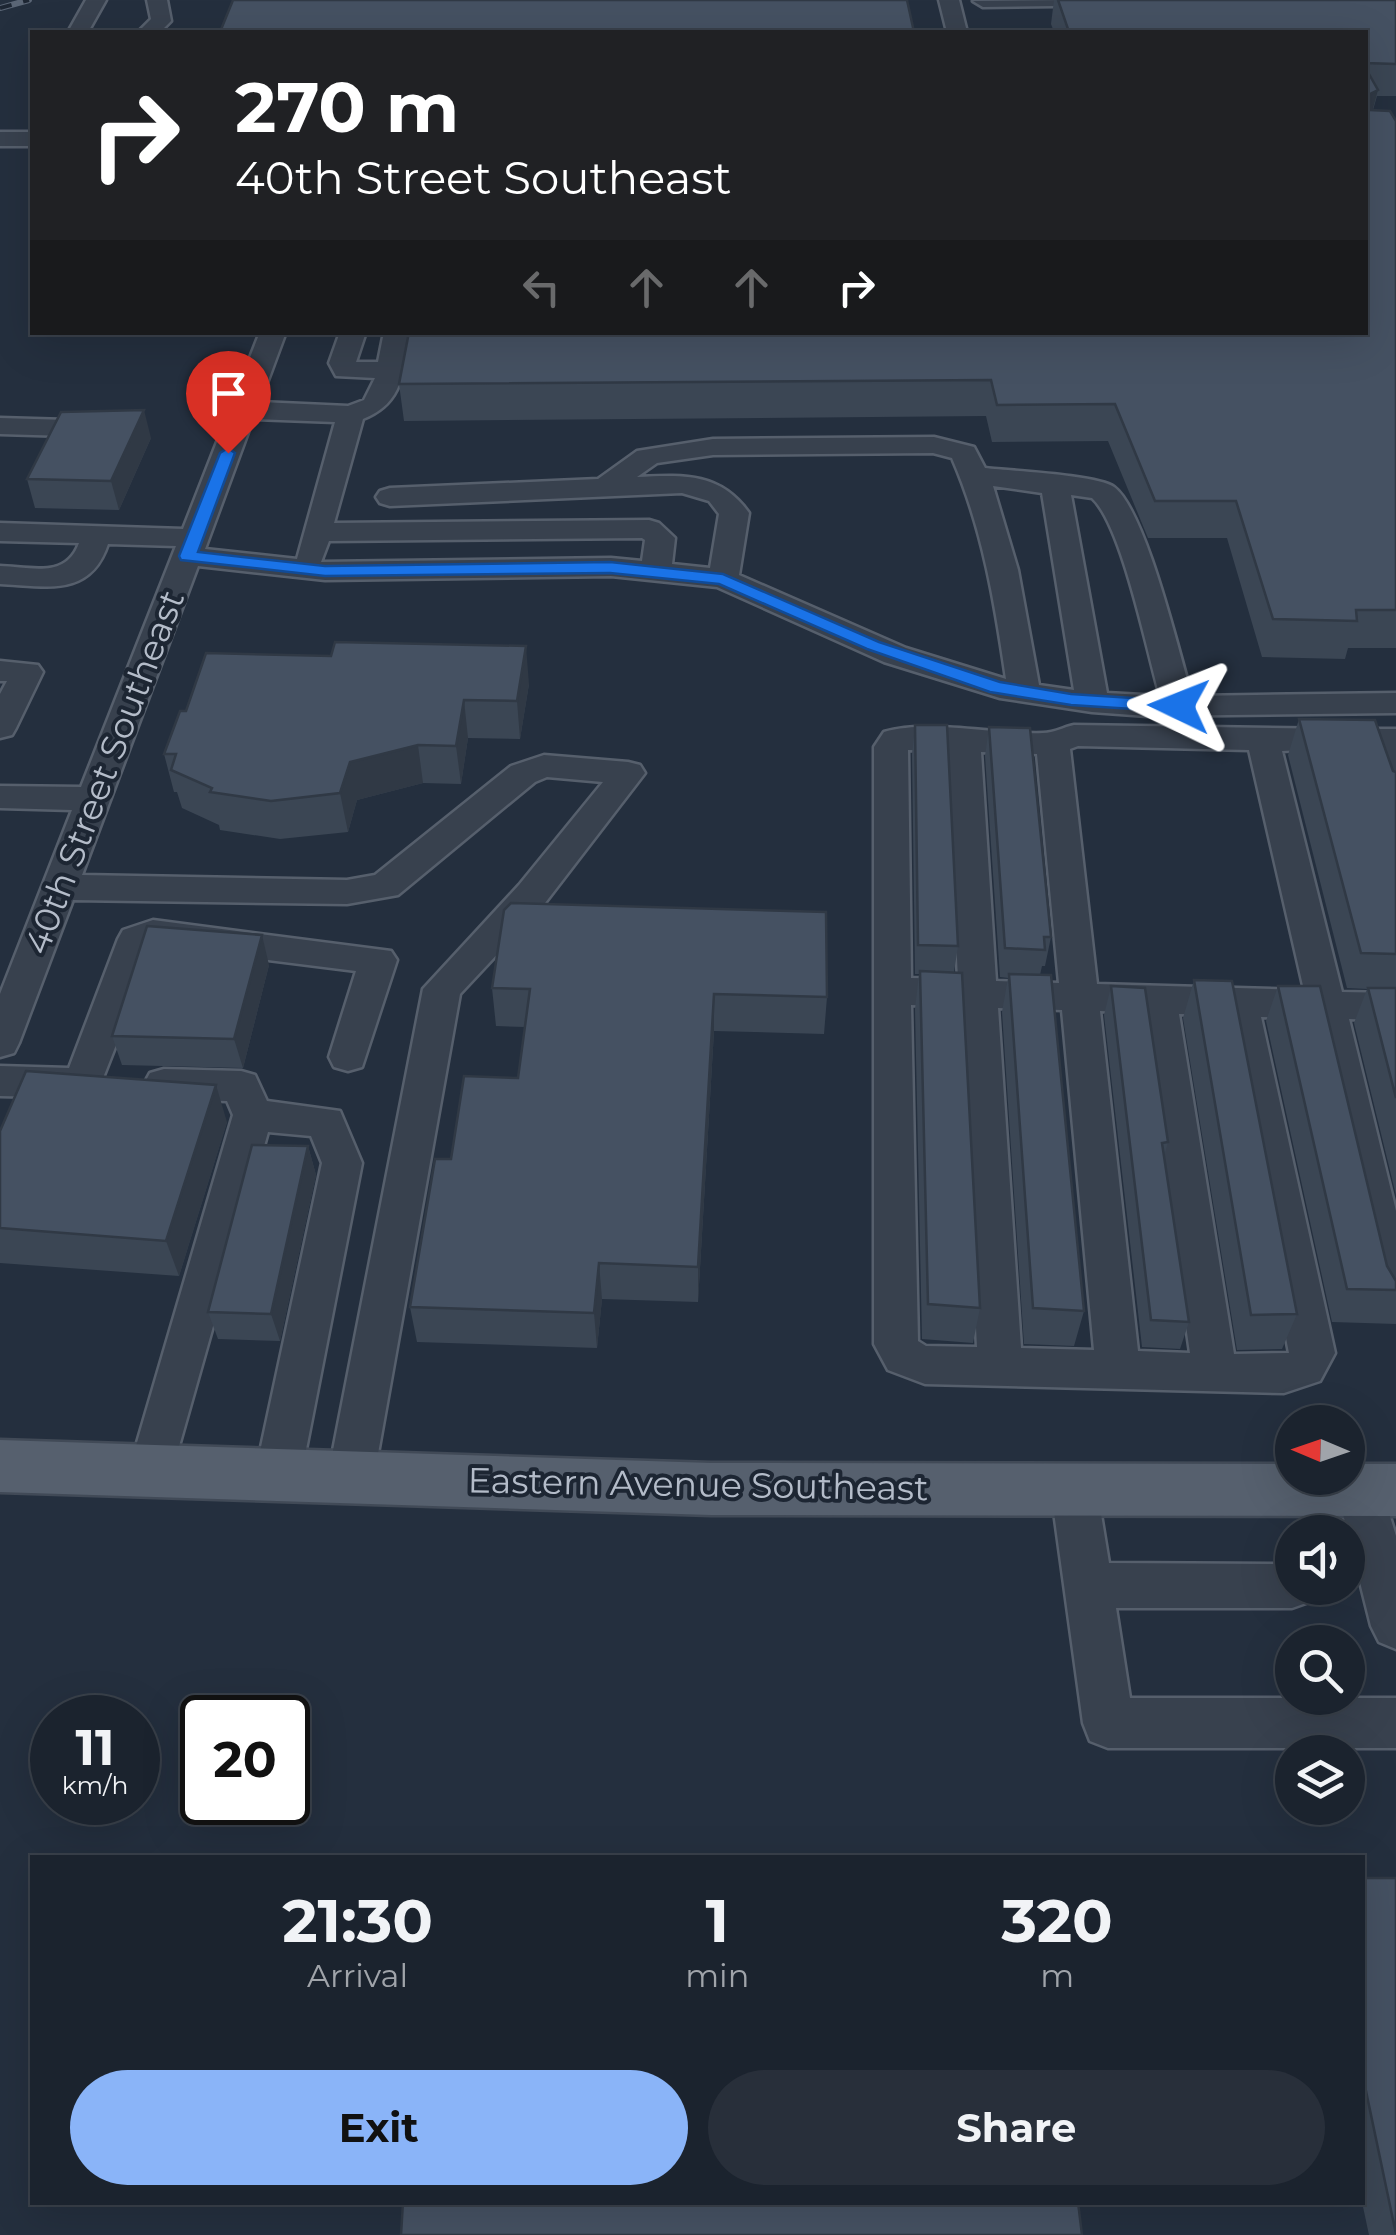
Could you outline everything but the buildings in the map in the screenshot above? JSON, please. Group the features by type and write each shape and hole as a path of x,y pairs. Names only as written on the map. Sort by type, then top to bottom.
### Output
{"main road":[{"name":"Eastern Avenue Southeast","path":"0,1466 711,1490 1378,1490"}],"street":[{"path":"79,30 96,0"},
{"path":"150,30 161,21 156,0"},
{"path":"949,0 956,30"},
{"path":"984,6 1056,0"},
{"path":"11,140 30,116"},
{"name":"40th Street Southeast","path":"0,1043 272,335"},
{"path":"352,335 342,364 345,370 390,370"},
{"path":"244,410 351,414 375,405 390,370 396,335"},
{"path":"307,570 351,414"},
{"path":"0,426 101,429"},
{"path":"606,487 648,456 714,447 934,445 964,452 976,475 1007,585 1024,692"},
{"path":"976,475 1094,488 1108,496 1132,552 1179,706"},
{"path":"390,498 684,484 719,496 734,513 723,579"},
{"path":"1055,486 1092,702"},
{"path":"317,532 648,529 660,538 656,572"},
{"path":"0,532 97,535 192,547 307,570 610,568 723,579 873,646 997,688 1092,702 1179,706 1396,704"},
{"path":"0,575 74,573 84,566 97,535"},
{"path":"0,671 26,672 0,728"},
{"path":"1240,1002 1313,1353 1304,1368 1284,1374 925,1365 904,1357 896,1344 891,747 896,738 1053,744 1074,735 1387,740 1396,796"},
{"path":"963,738 1000,1367"},
{"path":"1263,740 1396,1298"},
{"path":"1053,744 1118,1370"},
{"path":"60,887 347,892 384,886 522,774 544,766 628,773 532,894 442,990 350,1476"},
{"path":"0,797 94,799"},
{"path":"83,1083 136,939 153,932 378,960 348,1057"},
{"path":"892,991 1396,1007"},
{"path":"1158,999 1215,1372"},
{"path":"0,1082 240,1086 253,1115 152,1470"},
{"path":"253,1115 326,1122 342,1162 278,1474"},
{"path":"1074,1490 1108,1723 1396,1723"},
{"path":"1377,1600 1378,1490"},
{"path":"1090,1585 1275,1586"}],"railway":[{"path":"0,8 29,0"}],"route":[{"path":"228,453 188,556 226,564 325,571 610,568 723,579 873,646 997,688 1071,700 1179,706"}]}
